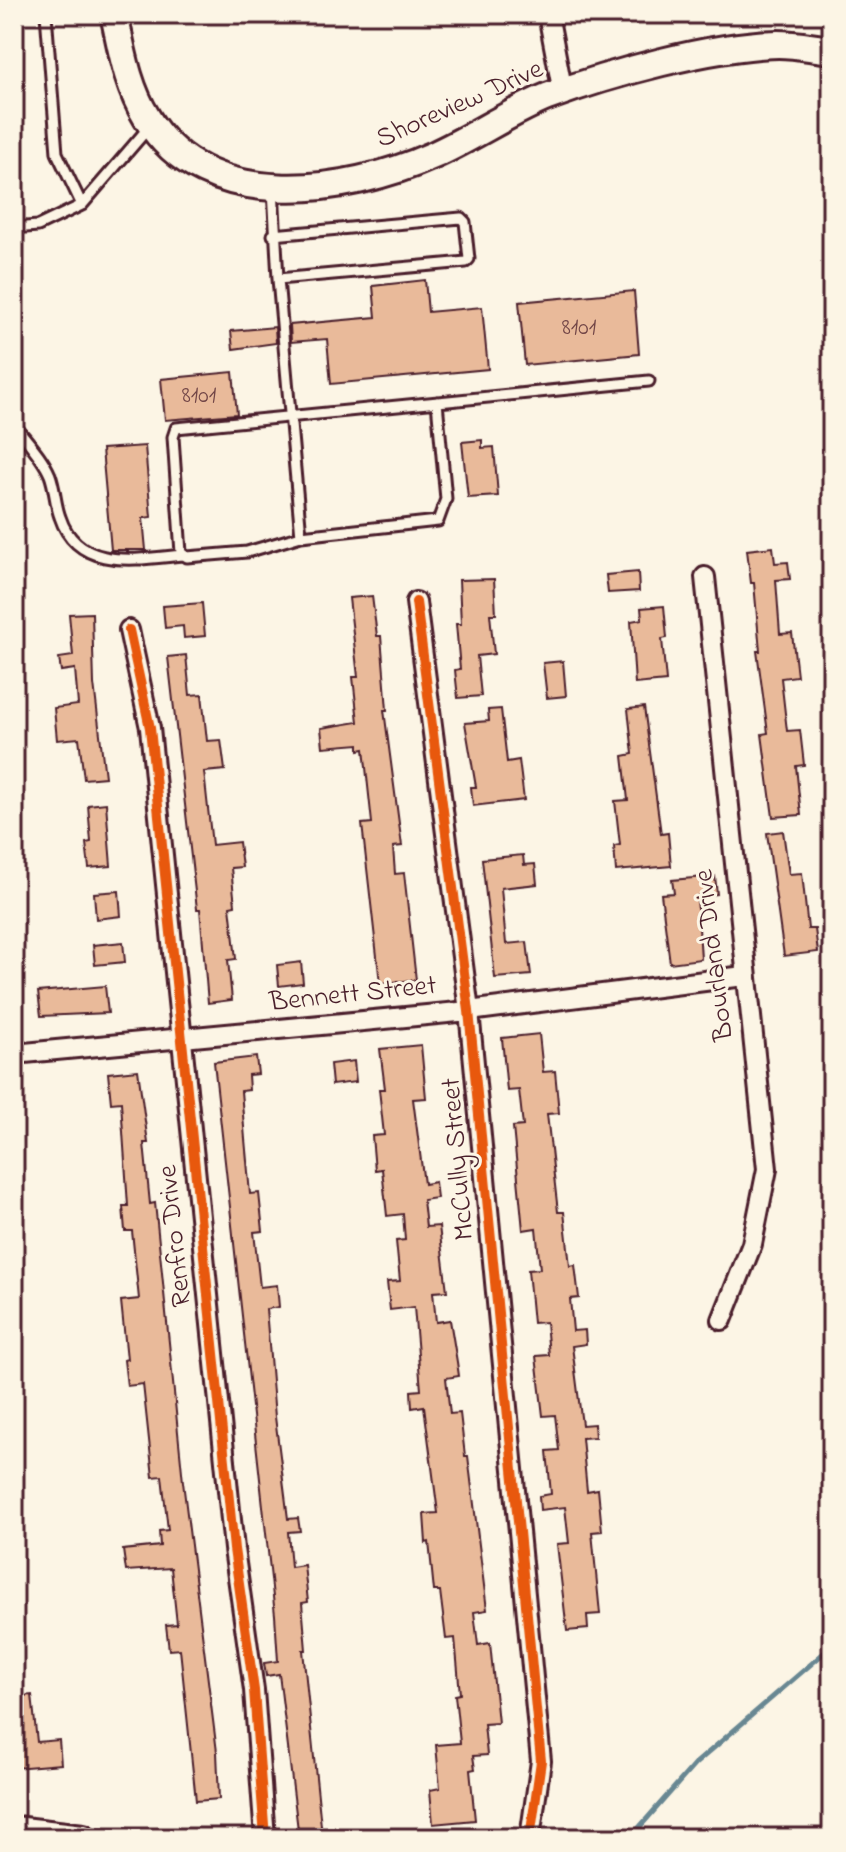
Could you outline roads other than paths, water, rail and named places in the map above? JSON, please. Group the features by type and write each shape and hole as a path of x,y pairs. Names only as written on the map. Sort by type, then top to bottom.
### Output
{"street":[{"name":"Shoreview Drive","path":"114,14 129,81 152,125 181,158 213,176 273,185 348,184 383,175 433,156 548,97 728,49 779,44 832,50"},
{"path":"548,14 563,93"},
{"name":"Bourland Drive","path":"705,577 744,976 764,1119 767,1169 752,1244 722,1320"},
{"name":"McCully Street","path":"416,602 469,1011 541,1761 530,1838"},
{"name":"Renfro Drive","path":"129,630 150,728 234,1549 254,1690 265,1838"},
{"name":"Bennett Street","path":"14,1054 469,1011 744,976"},
{"path":"14,1830 83,1838"}],"lane":[{"path":"46,14 57,153 82,205"},
{"path":"14,228 38,226 82,205 152,125"},
{"path":"273,185 273,235 301,536"},
{"path":"273,235 461,218 465,222 469,259 466,262 278,279"},
{"path":"183,555 173,431 289,416 649,381"},
{"path":"14,424 51,475 63,525 79,547 118,561 247,552 301,536 438,521 446,499 437,402"}],"waterway":[{"path":"630,1838 695,1764 832,1646"}]}
